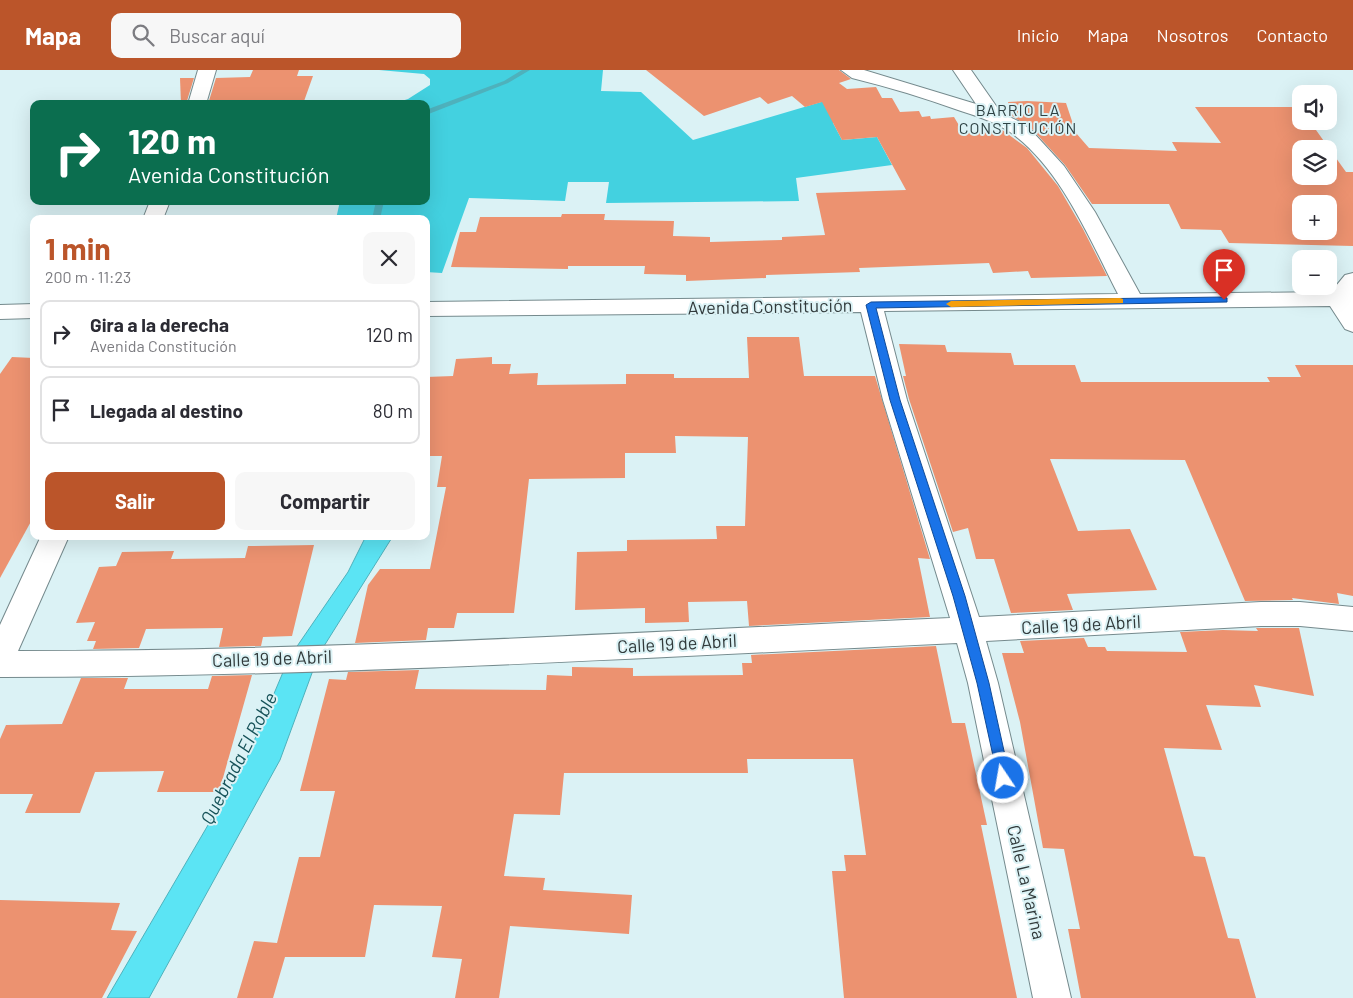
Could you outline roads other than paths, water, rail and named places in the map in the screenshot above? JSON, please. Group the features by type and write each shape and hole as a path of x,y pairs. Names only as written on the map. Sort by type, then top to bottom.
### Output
{"street":[{"path":"198,100 207,70"},
{"path":"850,70 858,74 920,90 994,116 1022,132 1067,180 1133,301"},
{"path":"962,70 994,116"},
{"path":"1353,280 1345,299 1353,324"},
{"name":"Avenida Constitución","path":"430,309 1345,299"},
{"name":"Calle La Marina","path":"871,305 895,400 959,596 983,683 1052,998"},
{"path":"0,312 30,311"},
{"path":"0,657 53,540"},
{"name":"Calle 19 de Abril","path":"0,664 106,664 663,644 1261,614 1300,614 1353,619"}],"waterway":[{"name":"Quebrada El Roble","path":"430,111 506,82 527,70"},
{"name":"Quebrada El Roble","path":"377,215 379,205"}],"district":[{"name":"BARRIO LA CONSTITUCIÓN","path":"1018,118"}]}
